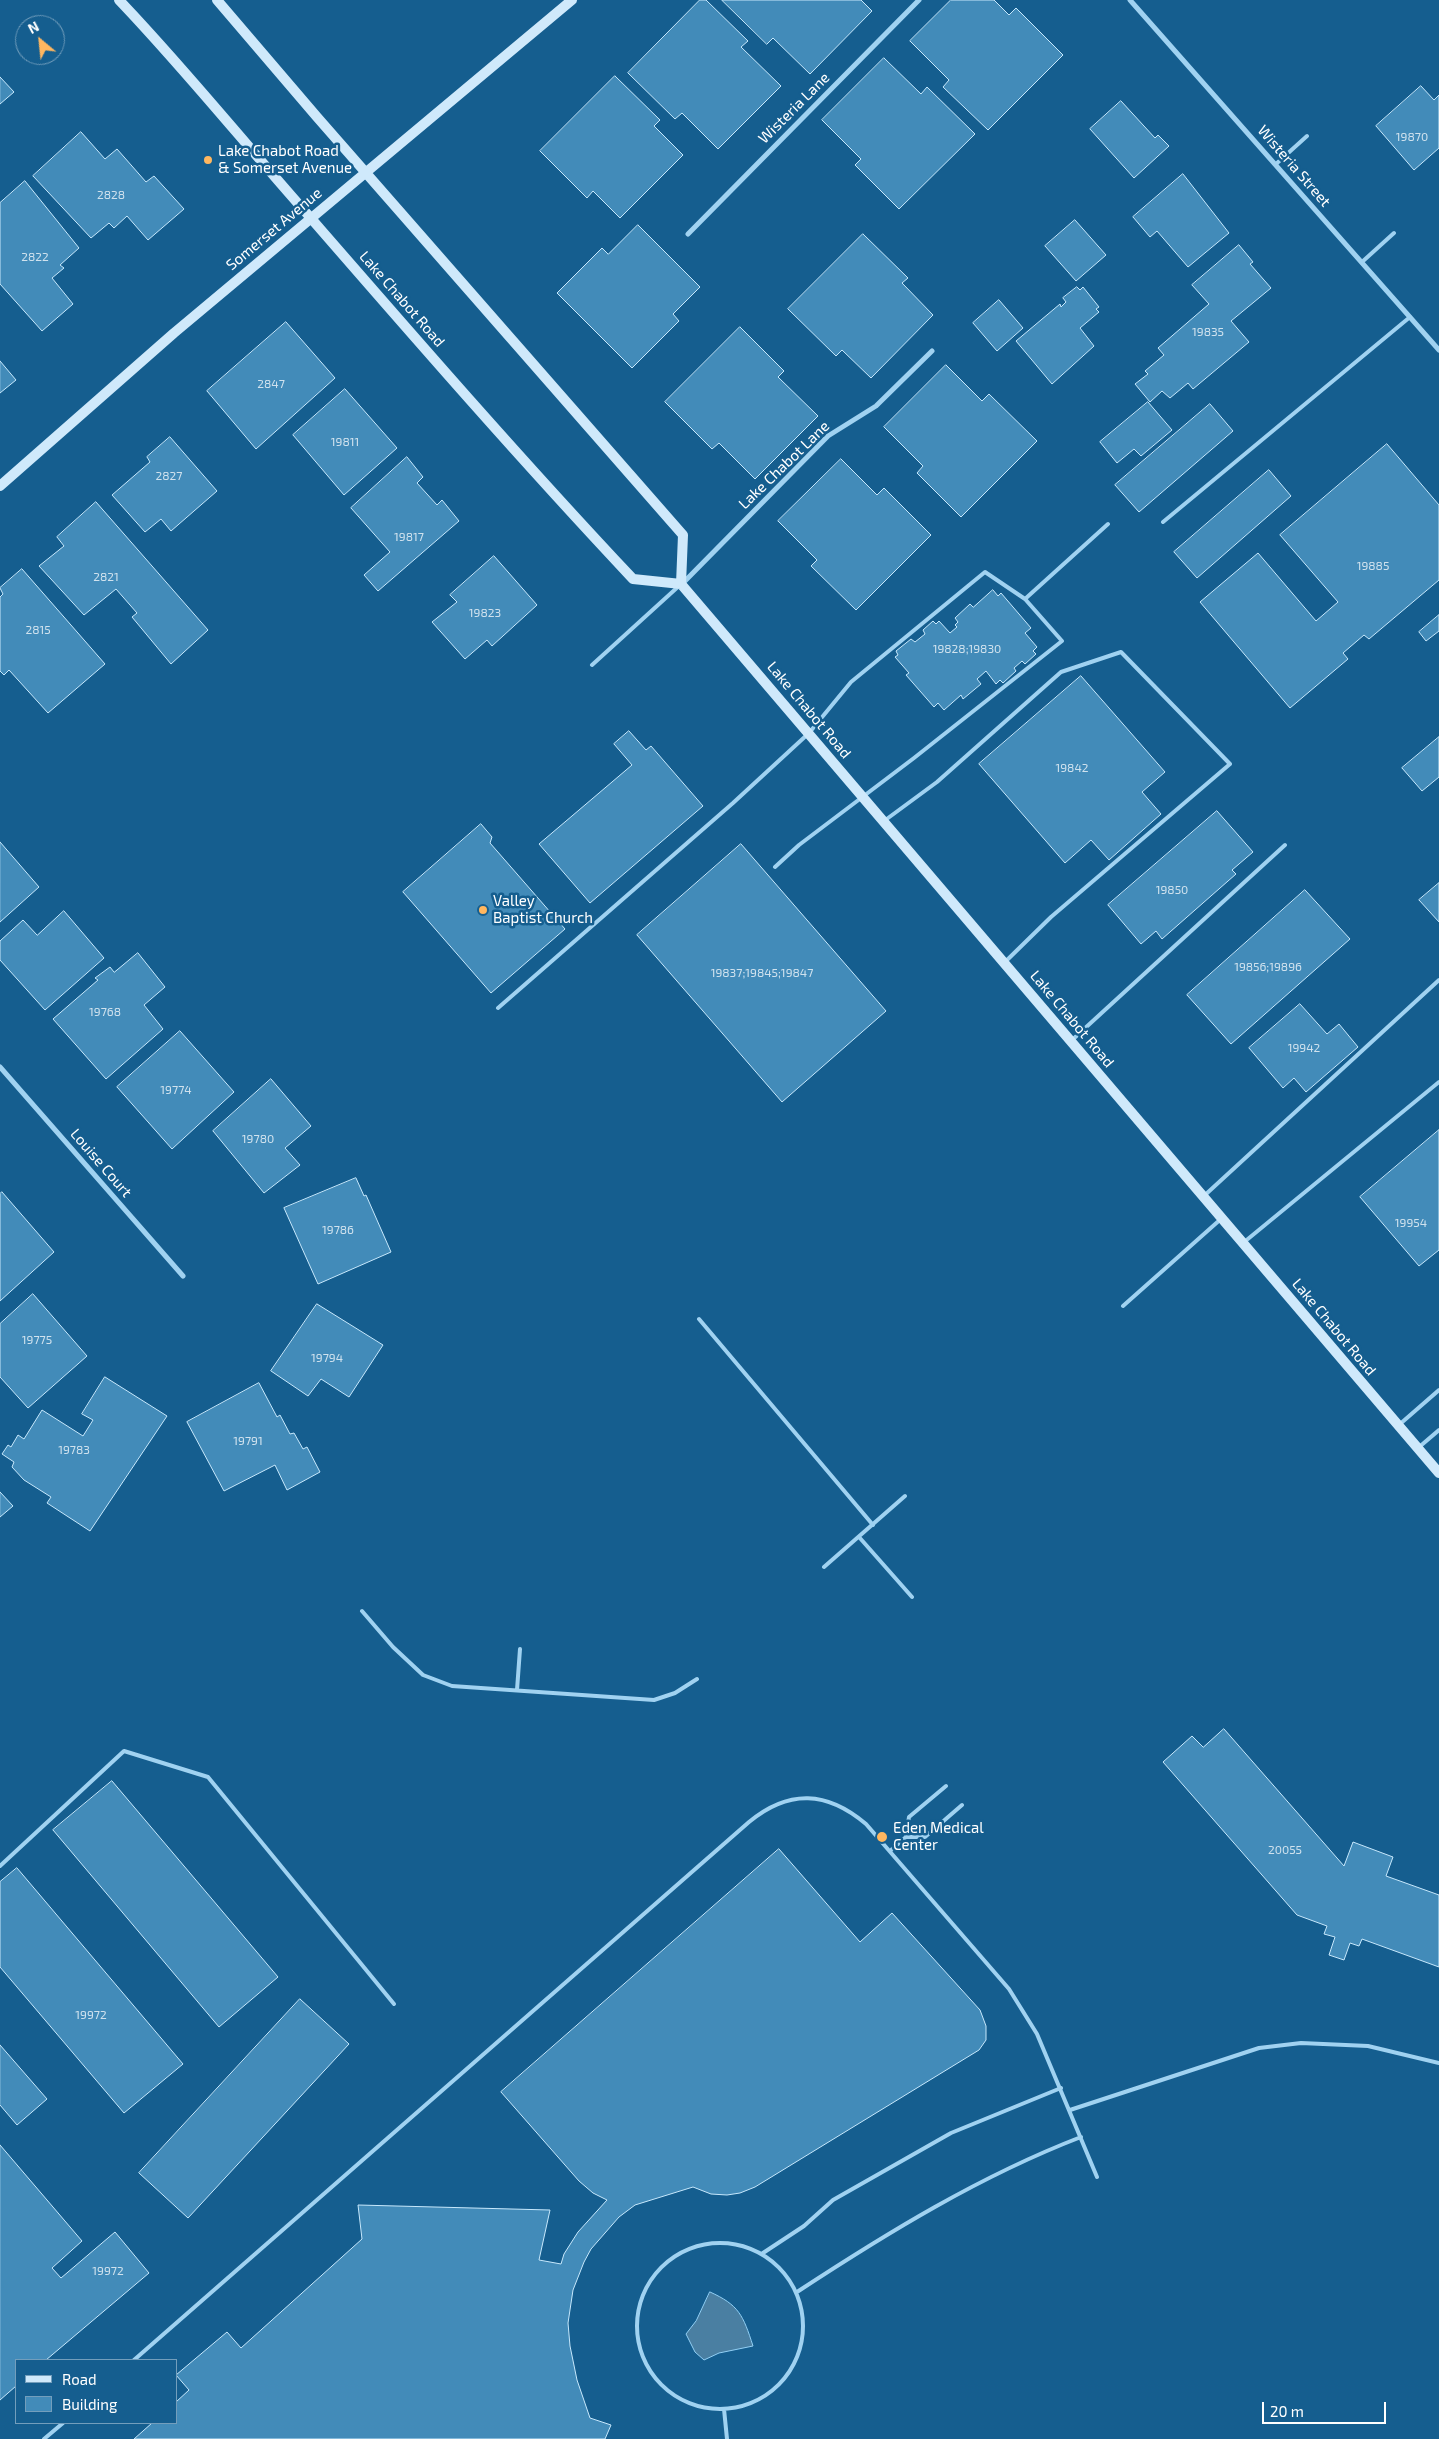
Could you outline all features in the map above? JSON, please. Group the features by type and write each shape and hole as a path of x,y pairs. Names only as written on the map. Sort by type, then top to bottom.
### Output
{"main road":[{"name":"Lake Chabot Road","path":"118,0 166,50 310,218 566,508 633,579 681,584 1439,1473"},
{"path":"217,0 683,535 681,584"},
{"name":"Somerset Avenue","path":"0,486 174,333 572,0"}],"street":[{"name":"Wisteria Lane","path":"688,234 918,0"},
{"name":"Wisteria Street","path":"1130,0 1439,350"},
{"name":"Lake Chabot Lane","path":"681,584 828,436 876,406 932,351"},
{"name":"Louise Court","path":"0,1067 183,1276"}],"lane":[{"path":"1276,164 1307,136"},
{"path":"1362,262 1394,233"},
{"path":"1163,522 1410,317"},
{"path":"1025,599 1108,524"},
{"path":"498,1008 733,802 808,733 851,682 985,572 1025,599 1062,641 799,844 775,867"},
{"path":"592,665 681,584"},
{"path":"884,821 936,782 1061,672 1121,652 1230,764 1051,917 1004,963"},
{"path":"1071,1041 1285,845"},
{"path":"1203,1196 1439,980"},
{"path":"1243,1243 1439,1082"},
{"path":"1123,1306 1222,1218"},
{"path":"698,1319 872,1525"},
{"path":"1398,1425 1439,1390"},
{"path":"1418,1448 1439,1430"},
{"path":"824,1568 905,1496"},
{"path":"859,1537 912,1597"},
{"path":"362,1611 393,1647 423,1675 452,1686 654,1700 675,1693 696,1680"},
{"path":"517,1690 520,1648"},
{"path":"0,1866 124,1752 208,1777 394,2004"},
{"path":"890,1851 906,1837 909,1817 946,1786"},
{"path":"135,2359 762,1812 792,1798 811,1798 832,1802 850,1811 866,1824 1009,1989 1037,2034 1098,2177"},
{"path":"906,1837 925,1837 962,1805"},
{"path":"1070,2110 1259,2048 1301,2043 1368,2046 1439,2063"},
{"path":"763,2253 804,2226 833,2200 952,2134 1061,2088"},
{"path":"797,2292 892,2231 1037,2154 1081,2137"},
{"path":"702,2243 734,2243 763,2253 784,2270 797,2292 804,2318 801,2345 791,2370 773,2391 750,2404 724,2409 692,2405 665,2390 646,2366 636,2336 638,2306 651,2277 674,2256 702,2243"},
{"path":"724,2409 727,2439"},
{"path":"44,2439 62,2424"}],"water":[{"path":"710,2292 728,2302 739,2312 753,2346 719,2353 704,2360 695,2352 686,2334 696,2321"}],"building":[{"path":"700,0 706,0 748,41 741,47 781,86 718,149 682,113 675,119 628,73"},
{"path":"722,0 861,0 872,11 810,74 773,38 767,44"},
{"path":"951,0 994,0 1009,15 1016,8 1063,55 988,130 943,87 949,80 910,41"},
{"path":"884,58 921,94 927,87 975,134 899,209 855,165 861,159 822,120"},
{"path":"615,76 660,120 654,126 683,155 620,218 593,191 587,198 540,151"},
{"path":"0,77 14,92 0,104"},
{"path":"1421,86 1434,100 1439,95 1439,148 1414,170 1376,126"},
{"path":"1121,101 1155,138 1158,135 1169,146 1134,178 1090,129"},
{"path":"81,132 105,159 117,149 146,182 154,176 184,209 148,240 127,216 114,228 109,223 91,238 33,176"},
{"path":"1183,174 1229,233 1188,267 1157,231 1150,237 1133,217"},
{"path":"25,181 79,248 60,265 64,268 52,278 73,304 42,331 0,284 0,203"},
{"path":"1075,220 1106,255 1076,281 1045,246"},
{"path":"638,225 700,287 673,314 679,321 632,368 557,293 602,248 608,254"},
{"path":"863,234 908,278 902,283 933,315 871,378 842,350 836,356 788,309"},
{"path":"1239,245 1253,262 1250,264 1271,288 1231,321 1249,342 1193,389 1188,383 1170,398 1162,391 1150,402 1135,384 1148,374 1145,371 1164,355 1158,348 1209,304 1192,285"},
{"path":"1077,287 1080,290 1083,287 1099,307 1096,309 1099,312 1080,328 1094,346 1052,384 1016,341 1060,304 1061,307 1066,302 1063,298"},
{"path":"999,300 1023,328 997,351 973,323"},
{"path":"286,322 335,378 256,449 207,391"},
{"path":"740,327 784,371 778,377 818,416 755,479 719,443 712,449 665,402"},
{"path":"0,361 16,380 0,393"},
{"path":"946,365 982,401 989,394 1037,441 961,517 917,473 923,466 884,427"},
{"path":"345,389 397,448 344,495 293,435"},
{"path":"1148,402 1172,430 1141,456 1134,449 1117,463 1100,442"},
{"path":"1210,404 1233,431 1139,512 1115,485"},
{"path":"170,437 217,491 171,531 161,519 145,532 112,495 150,462 147,457"},
{"path":"1387,444 1439,505 1439,580 1369,639 1364,635 1343,653 1348,659 1290,708 1200,602 1258,553 1316,621 1338,602 1280,535"},
{"path":"407,457 423,477 417,483 437,505 442,500 459,521 378,591 364,575 390,552 351,508"},
{"path":"841,459 877,495 884,488 931,535 856,610 811,566 817,560 778,521"},
{"path":"1269,470 1291,496 1197,578 1174,552"},
{"path":"96,502 208,630 171,664 132,617 137,613 116,589 84,615 39,566 64,546 57,537"},
{"path":"494,556 537,605 492,646 487,640 465,659 432,622 457,602 450,595"},
{"path":"22,569 105,664 48,713 9,670 4,675 0,671 0,597 3,594 0,588"},
{"path":"993,590 998,596 1001,593 1031,628 1025,633 1037,647 1033,651 1036,654 1025,664 1022,661 1014,668 1016,671 1003,683 1000,680 996,684 986,671 977,679 981,684 963,699 961,695 944,710 938,703 934,707 906,675 909,673 895,657 898,655 896,651 911,639 915,642 925,634 923,630 933,621 936,624 939,621 950,633 957,627 955,625 958,622 955,618 970,604 973,607"},
{"path":"1439,615 1439,631 1426,641 1419,632"},
{"path":"1081,676 1165,772 1142,792 1161,814 1109,860 1091,840 1065,863 979,764"},
{"name":"Valley Baptist Church","path":"629,731 646,750 651,746 703,806 590,903 539,844 632,765 614,744"},
{"path":"1439,737 1439,777 1422,791 1402,768"},
{"path":"1217,811 1253,852 1232,870 1236,874 1162,939 1156,931 1141,944 1108,905"},
{"name":"Valley Baptist Church","path":"481,824 492,837 490,843 565,929 491,993 403,892"},
{"path":"0,842 39,887 0,922"},
{"path":"741,844 886,1011 782,1102 637,935"},
{"path":"1439,883 1439,922 1419,900"},
{"path":"1305,890 1350,939 1231,1044 1187,995"},
{"path":"64,911 104,958 45,1010 0,960 0,941 23,920 37,935"},
{"path":"138,953 165,987 144,1005 163,1029 106,1079 53,1019 98,980 95,978 110,967 114,972"},
{"path":"1300,1004 1327,1034 1339,1024 1358,1047 1306,1092 1294,1078 1283,1088 1249,1048"},
{"path":"180,1031 234,1092 172,1149 117,1087"},
{"path":"271,1079 311,1126 285,1148 300,1165 264,1193 213,1131"},
{"path":"1439,1130 1439,1250 1419,1266 1360,1197"},
{"path":"356,1178 364,1196 366,1195 391,1252 318,1284 284,1208"},
{"path":"2,1192 54,1252 0,1301 0,1194"},
{"path":"33,1294 87,1356 28,1408 0,1377 0,1324"},
{"path":"317,1304 383,1345 349,1397 321,1379 308,1396 271,1371"},
{"path":"105,1377 167,1416 90,1531 47,1503 51,1497 24,1480 12,1467 14,1462 2,1454 8,1445 11,1447 18,1435 24,1439 42,1410 83,1436 93,1420 82,1414"},
{"path":"259,1383 277,1417 280,1415 290,1434 294,1433 303,1449 307,1447 320,1472 287,1490 275,1465 224,1491 187,1422"},
{"path":"0,1492 13,1506 0,1517"},
{"path":"1224,1729 1344,1866 1353,1842 1393,1857 1386,1876 1439,1895 1439,1967 1362,1939 1359,1946 1350,1943 1344,1960 1329,1955 1335,1937 1324,1934 1327,1926 1297,1915 1163,1762 1192,1736 1203,1747"},
{"path":"112,1781 278,1977 219,2027 53,1830"},
{"path":"779,1849 860,1942 892,1913 980,2010 986,2026 986,2040 979,2050 755,2187 740,2193 727,2195 711,2194 693,2187 635,2205 619,2217 591,2249 584,2262 573,2290 568,2323 570,2346 577,2380 590,2418 611,2425 605,2439 134,2439 151,2424 178,2424 178,2400 189,2390 178,2377 178,2373 227,2332 241,2348 362,2239 358,2205 550,2210 539,2260 561,2264 564,2254 578,2232 607,2200 593,2193 579,2181 501,2092"},
{"path":"17,1868 183,2064 124,2113 0,1967 0,1882"},
{"path":"300,1999 349,2044 188,2218 139,2173"},
{"path":"0,2045 47,2099 17,2125 0,2105"},
{"path":"0,2145 82,2241 52,2268 61,2278 115,2232 149,2273 47,2359 15,2359 15,2387 0,2400"}],"place":[{"name":"Lake Chabot Road & Somerset Avenue","path":"208,160"},
{"name":"Valley Baptist Church","path":"483,910"},
{"name":"Eden Medical Center","path":"882,1837"}]}
